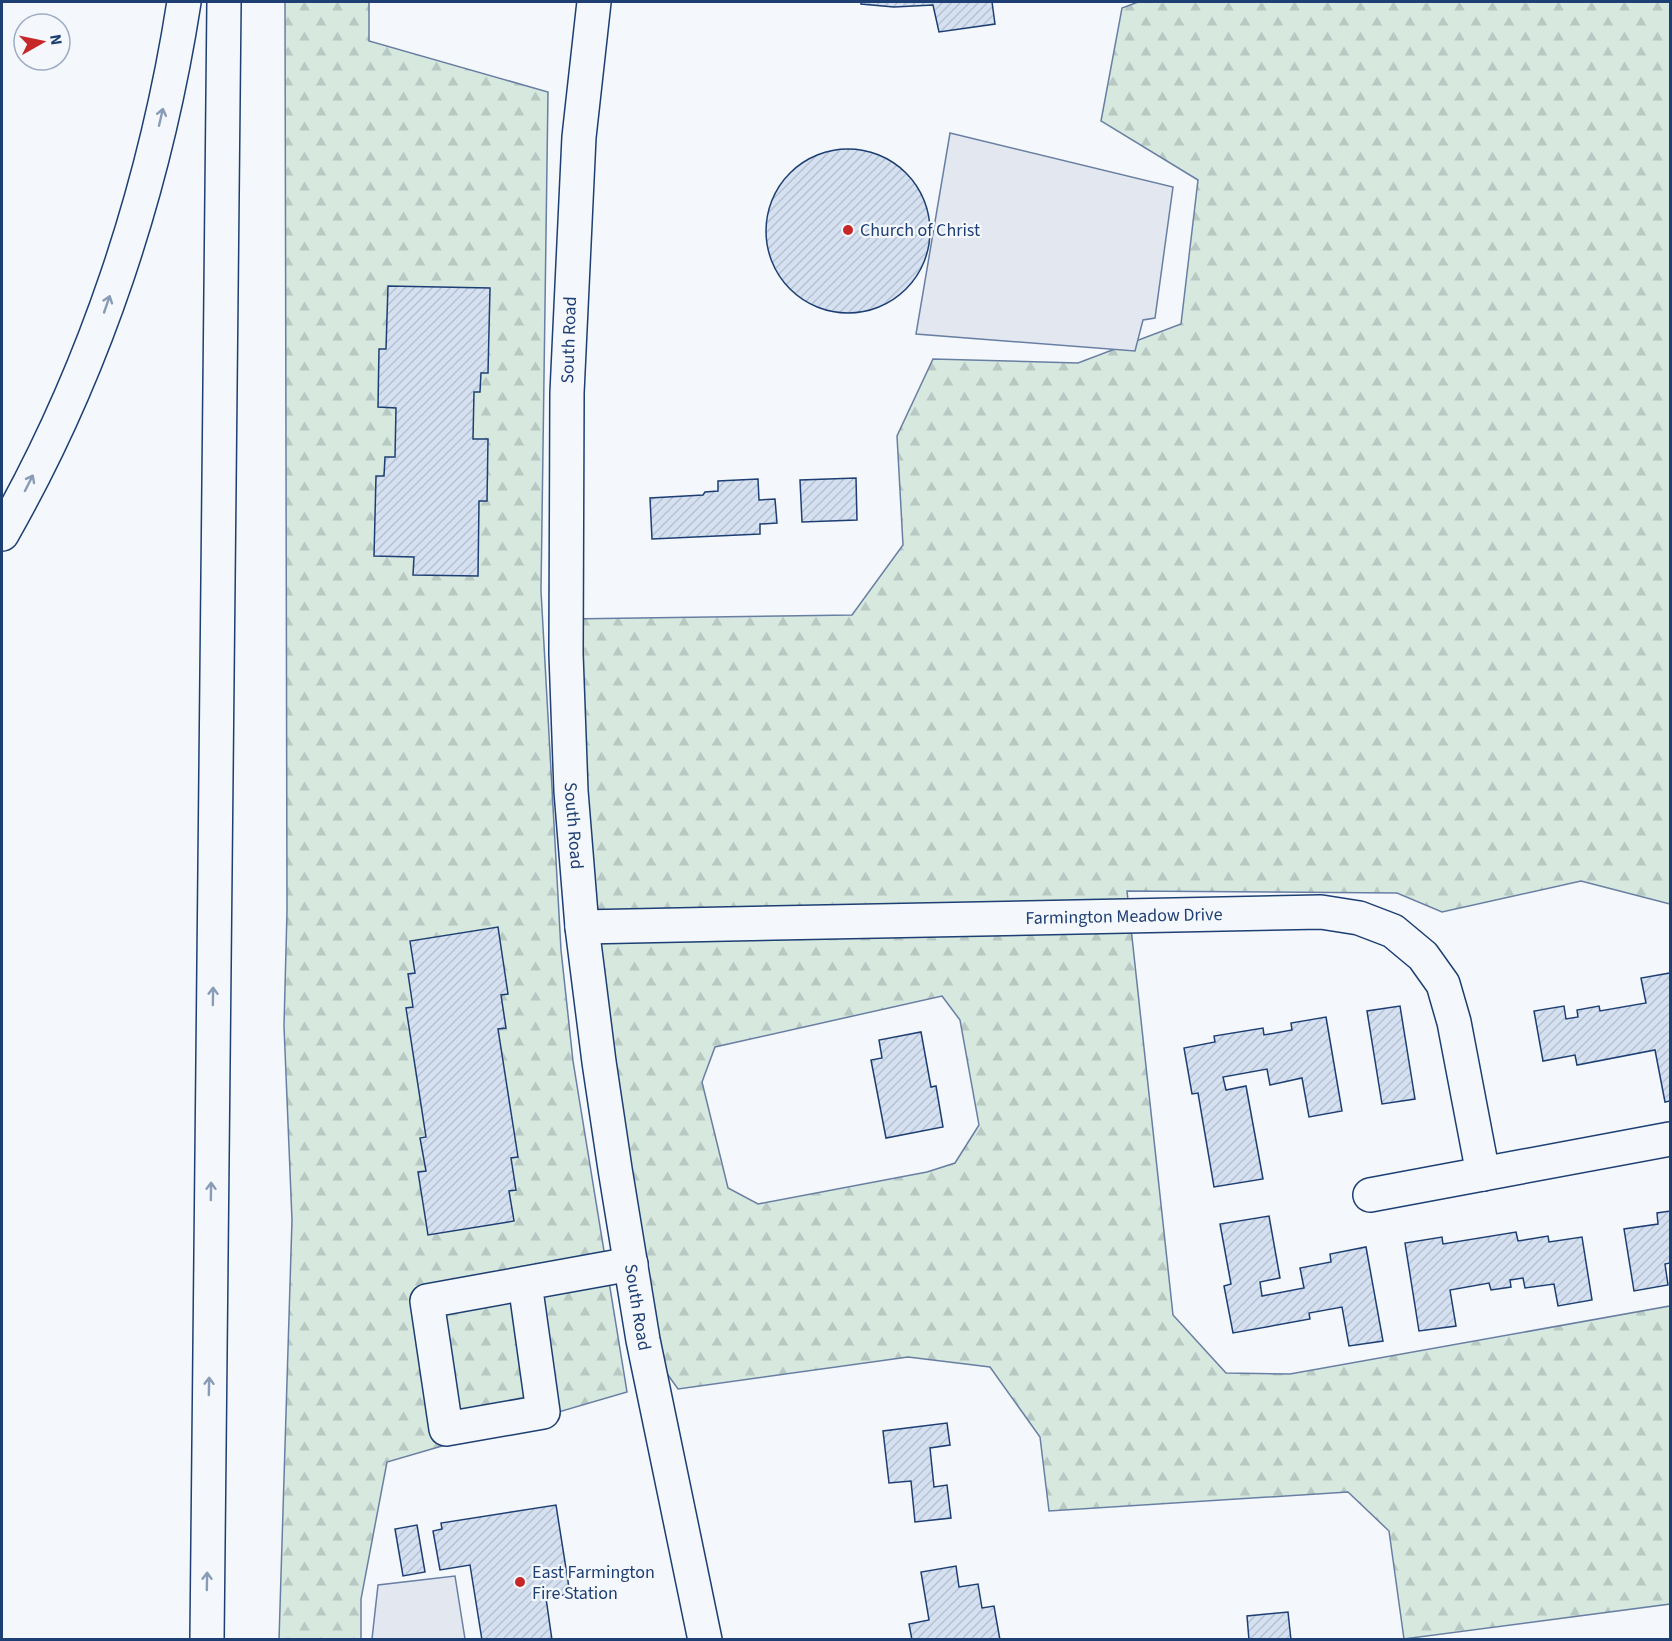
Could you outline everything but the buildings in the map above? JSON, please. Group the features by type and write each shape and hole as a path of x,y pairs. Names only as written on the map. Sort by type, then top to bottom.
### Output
{"main road":[{"path":"2,534 65,409 106,308 136,213 158,131 184,2"},
{"path":"207,1640 224,2"},
{"name":"South Road","path":"594,2 579,137 567,393 566,654 571,792 582,927 600,1073 643,1340 705,1640"},
{"name":"Farmington Meadow Drive","path":"582,927 1321,912 1359,918 1393,932 1424,956 1443,984 1454,1022 1483,1174"},
{"path":"1370,1195 1671,1138"},
{"path":"525,1283 543,1412 446,1429 427,1301 525,1283 631,1264"}],"green space":[{"path":"285,2 369,2 369,41 548,92 541,591 561,950 573,1061 627,1392 387,1462 361,1599 361,1639 279,1640 292,1220 284,1026 287,911"},
{"path":"1138,2 1670,2 1670,904 1581,881 1442,912 1397,893 1127,891 1173,1315 1226,1373 1290,1374 1670,1306 1670,1604 1404,1639 1389,1531 1348,1492 1049,1511 1040,1437 990,1367 908,1357 678,1389 643,1340 620,1199 566,619 852,615 903,545 897,436 933,359 1078,363 1181,324 1198,180 1101,121 1122,8","holes":["942,996 960,1020 979,1125 955,1163 927,1172 758,1204 728,1188 702,1082 715,1047"]}],"shaded area":[{"path":"950,133 1173,187 1155,318 1143,320 1135,351 916,334"},
{"path":"455,1576 465,1639 372,1639 378,1585"}],"place":[{"name":"Church of Christ","path":"848,230"},
{"name":"East Farmington Fire Station","path":"520,1582"}]}
